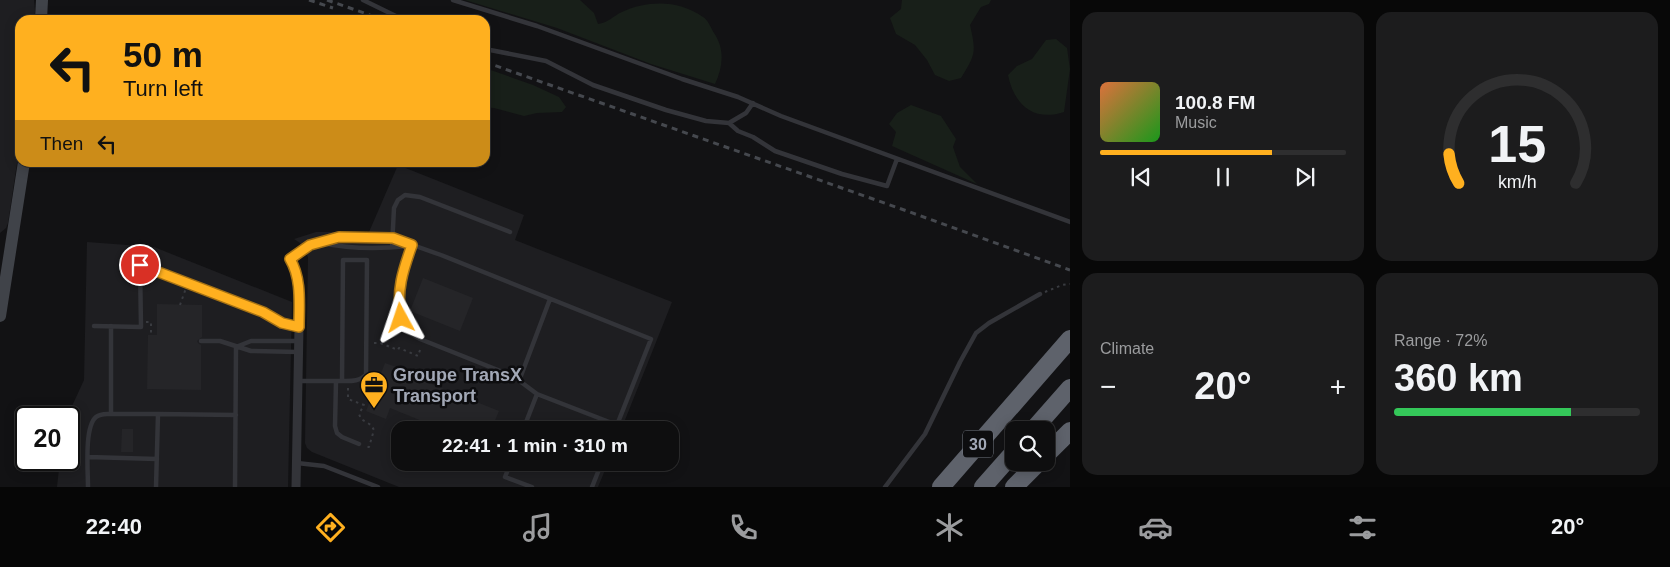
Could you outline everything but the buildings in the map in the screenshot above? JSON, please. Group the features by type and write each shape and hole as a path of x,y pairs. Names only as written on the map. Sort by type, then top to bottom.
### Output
{"highway":[{"path":"1047,365 1070,334"},
{"name":"30","path":"940,487 1070,339"},
{"path":"1041,421 1070,388"},
{"path":"1055,446 1070,431"},
{"name":"30","path":"983,487 1005,462"},
{"path":"1014,487 1030,471"}],"main road":[{"path":"41,15 42,0"},
{"path":"0,316 5,248 23,167"}],"street":[{"path":"290,259 295,268 298,282 299,341 296,487"}],"lane":[{"path":"363,0 394,15"},
{"path":"453,0 537,26 673,76 738,97 781,116 1070,222"},
{"path":"490,50 546,61 587,82 666,110 706,121 730,123 746,113 753,103"},
{"path":"730,123 738,131 753,137 775,151 842,174 887,186 897,159"},
{"path":"392,247 396,203 401,197 409,195 420,197 510,232"},
{"path":"290,259 304,248 339,237 393,238 651,339 619,421"},
{"path":"320,242 339,247 412,245"},
{"path":"412,245 401,276 398,294 399,309 403,325 407,330 424,341 513,376 537,394 600,421"},
{"path":"298,381 342,381 364,377 367,371 367,260 343,260 342,381"},
{"path":"94,326 141,327 140,265 263,312 282,323 299,327"},
{"path":"884,487 925,434 976,333 989,322 1040,294"},
{"path":"519,381 550,299"},
{"path":"111,326 111,414"},
{"path":"202,341 220,341 251,352 298,352"},
{"path":"236,347 252,341 299,341"},
{"path":"235,487 236,347"},
{"path":"336,381 337,433 361,445"},
{"path":"526,421 537,394"},
{"path":"156,487 158,414"},
{"path":"88,487 91,424 94,418 99,415 236,415"},
{"path":"88,457 157,459"},
{"path":"296,463 324,466 378,487"},
{"path":"508,471 506,477 532,487"},
{"path":"592,487 598,471"}],"path":[{"path":"1040,294 1052,288 1070,284"},
{"path":"180,305 183,294"},
{"path":"148,322 151,322 151,335"},
{"path":"380,343 418,356 424,341"},
{"path":"348,385 348,399 368,407"},
{"path":"361,445 369,447 374,432 371,425 359,417 364,405"}],"shaded area":[{"path":"0,0 34,0 35,15 15,15 16,167 8,223 6,228 0,233"},
{"path":"465,0 580,0 594,13 598,24 608,21 622,12 642,5 663,4 684,7 703,17 718,39 722,58 720,71 715,84 651,64 557,28"},
{"path":"902,0 991,0 989,4 981,7 970,25 974,47 973,53 970,63 961,78 949,81 935,75 927,60 915,45 896,34 890,18 901,9"},
{"path":"1056,39 1067,48 1070,69 1064,112 1043,115 1035,113 1020,103 1011,86 1008,75 1017,66 1032,59 1046,40"},
{"path":"490,70 533,85 559,97 566,107 562,112 537,113 524,116 490,108"},
{"path":"911,105 941,116 956,139 953,147 960,167 977,184 892,146 896,132 889,124 897,113"},
{"path":"397,167 403,167 524,215 515,240 672,302 625,421 391,421 391,471 605,471 598,487 399,487 312,452 307,448 305,443 308,257 300,243 294,239 316,232 369,232"},
{"path":"87,242 154,247 292,302 288,487 57,487 59,471 80,471 80,406 72,406 84,380"}],"railway":[{"path":"309,0 333,8"},
{"path":"327,0 370,15"},
{"path":"490,64 1070,270"}],"place":[{"name":"Groupe TransX Transport","path":"374,409"}],"route":[{"path":"140,265 263,312 286,325 299,327 297,274 290,259 310,245 339,237 393,238 412,245 404,265 398,294 401,318"}]}
